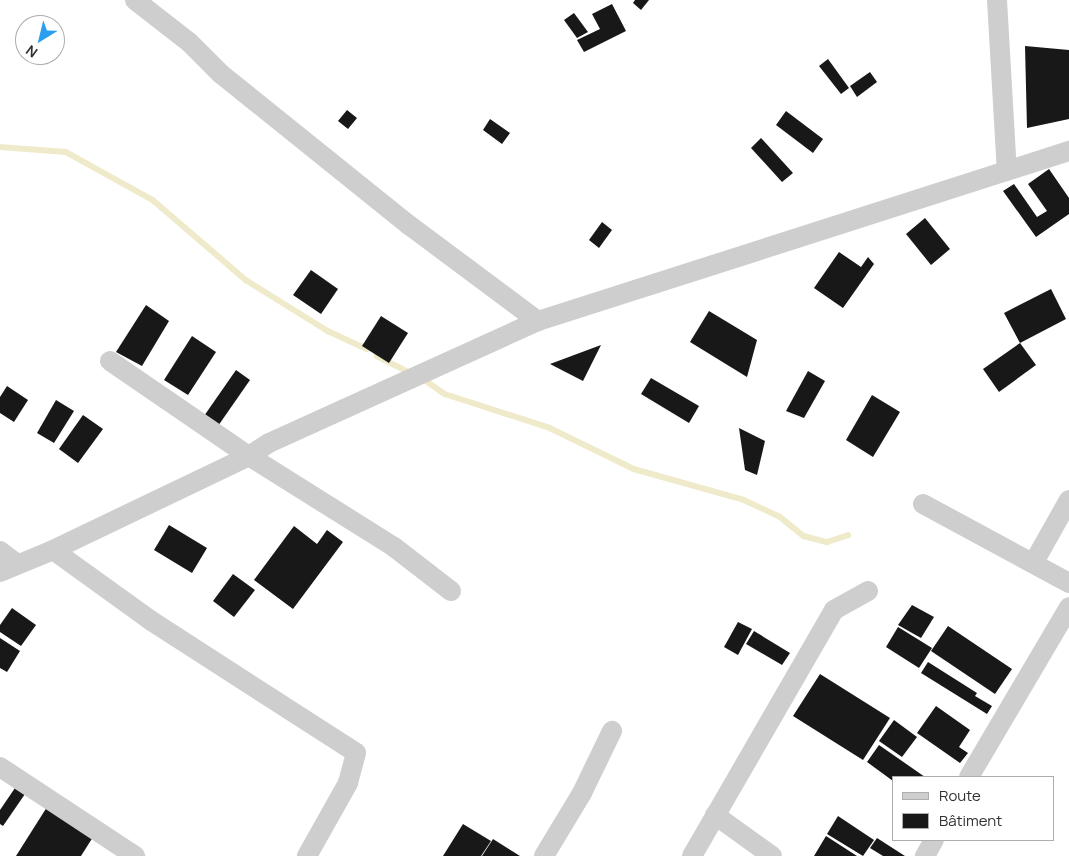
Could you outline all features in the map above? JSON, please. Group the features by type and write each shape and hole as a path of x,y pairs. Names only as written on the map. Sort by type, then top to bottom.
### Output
{"street":[{"path":"135,0 188,42 221,74 409,225 538,321"},
{"path":"997,0 1007,172"},
{"path":"0,551 8,568 53,550 249,456 269,444 538,321 1069,151"},
{"path":"110,361 249,456 394,547 451,592"},
{"path":"1034,562 1069,500"},
{"path":"923,504 1034,562 1069,583"},
{"path":"53,550 150,620 356,753 348,782 307,856"},
{"path":"692,856 834,610 868,591"},
{"path":"970,776 1069,607"},
{"path":"544,856 582,793 612,731"},
{"path":"0,768 135,856"},
{"path":"715,815 772,856"},
{"path":"925,856 933,841"}],"building":[{"path":"635,0 649,0 641,10 633,3"},
{"path":"612,4 626,31 584,52 577,40 600,29 592,14"},
{"path":"574,13 588,32 577,38 564,20"},
{"path":"1025,46 1069,50 1069,119 1027,128"},
{"path":"828,59 849,88 841,94 819,66"},
{"path":"870,72 877,82 857,97 850,86"},
{"path":"347,110 357,118 348,129 338,121"},
{"path":"786,111 823,139 813,153 776,125"},
{"path":"490,119 510,133 502,144 483,130"},
{"path":"761,138 793,173 782,182 751,148"},
{"path":"1049,169 1069,198 1069,214 1036,237 1003,191 1014,184 1037,217 1047,211 1028,184"},
{"path":"925,218 950,249 931,265 906,234"},
{"path":"602,222 612,230 599,248 589,240"},
{"path":"839,252 861,267 868,257 874,264 843,308 814,288"},
{"path":"311,270 338,289 321,314 293,295"},
{"path":"1051,289 1066,319 1020,343 1004,313"},
{"path":"146,305 169,321 142,366 116,352"},
{"path":"709,311 757,340 747,377 690,342"},
{"path":"381,316 408,333 389,363 362,346"},
{"path":"192,336 216,352 188,395 164,380"},
{"path":"1020,343 1036,365 999,392 983,369"},
{"path":"601,345 583,381 550,364"},
{"path":"236,370 250,380 218,426 204,416"},
{"path":"808,371 825,381 804,418 786,411"},
{"path":"651,378 699,406 689,423 641,394"},
{"path":"7,386 28,400 14,422 0,413 0,397"},
{"path":"872,395 900,412 873,457 846,440"},
{"path":"56,400 74,411 54,443 37,433"},
{"path":"83,415 103,429 78,463 59,449"},
{"path":"739,428 765,441 757,475 745,470"},
{"path":"169,525 207,548 192,573 154,550"},
{"path":"294,526 317,544 327,530 343,542 293,609 254,580"},
{"path":"233,574 255,590 234,617 213,601"},
{"path":"912,605 934,617 921,638 898,625"},
{"path":"12,608 36,625 21,646 0,632 0,625"},
{"path":"738,622 752,629 738,655 724,647"},
{"path":"948,626 1012,669 995,694 931,651"},
{"path":"898,627 932,648 919,668 886,647"},
{"path":"754,631 790,653 782,665 746,644"},
{"path":"0,638 20,651 7,672 0,668"},
{"path":"928,662 977,693 975,696 992,706 987,714 921,673"},
{"path":"820,674 890,718 863,760 793,716"},
{"path":"936,706 970,730 959,747 968,753 960,763 917,733"},
{"path":"894,720 917,737 902,757 879,741"},
{"path":"879,745 924,776 892,776 892,780 867,762"},
{"path":"15,788 25,794 3,826 0,824 0,810"},
{"path":"47,807 93,837 81,856 16,856"},
{"path":"838,816 874,840 863,856 827,834"},
{"path":"463,824 491,841 481,856 443,856"},
{"path":"826,836 857,856 814,856"},
{"path":"877,838 905,856 883,856 870,848"},
{"path":"493,839 520,856 482,856"}],"waterway":[{"path":"0,147 66,152 153,200 246,280 328,331 367,349"},
{"path":"377,356 411,373"},
{"path":"422,378 445,394 550,428 634,469 744,500 779,516 804,536 827,542 848,535"}]}
